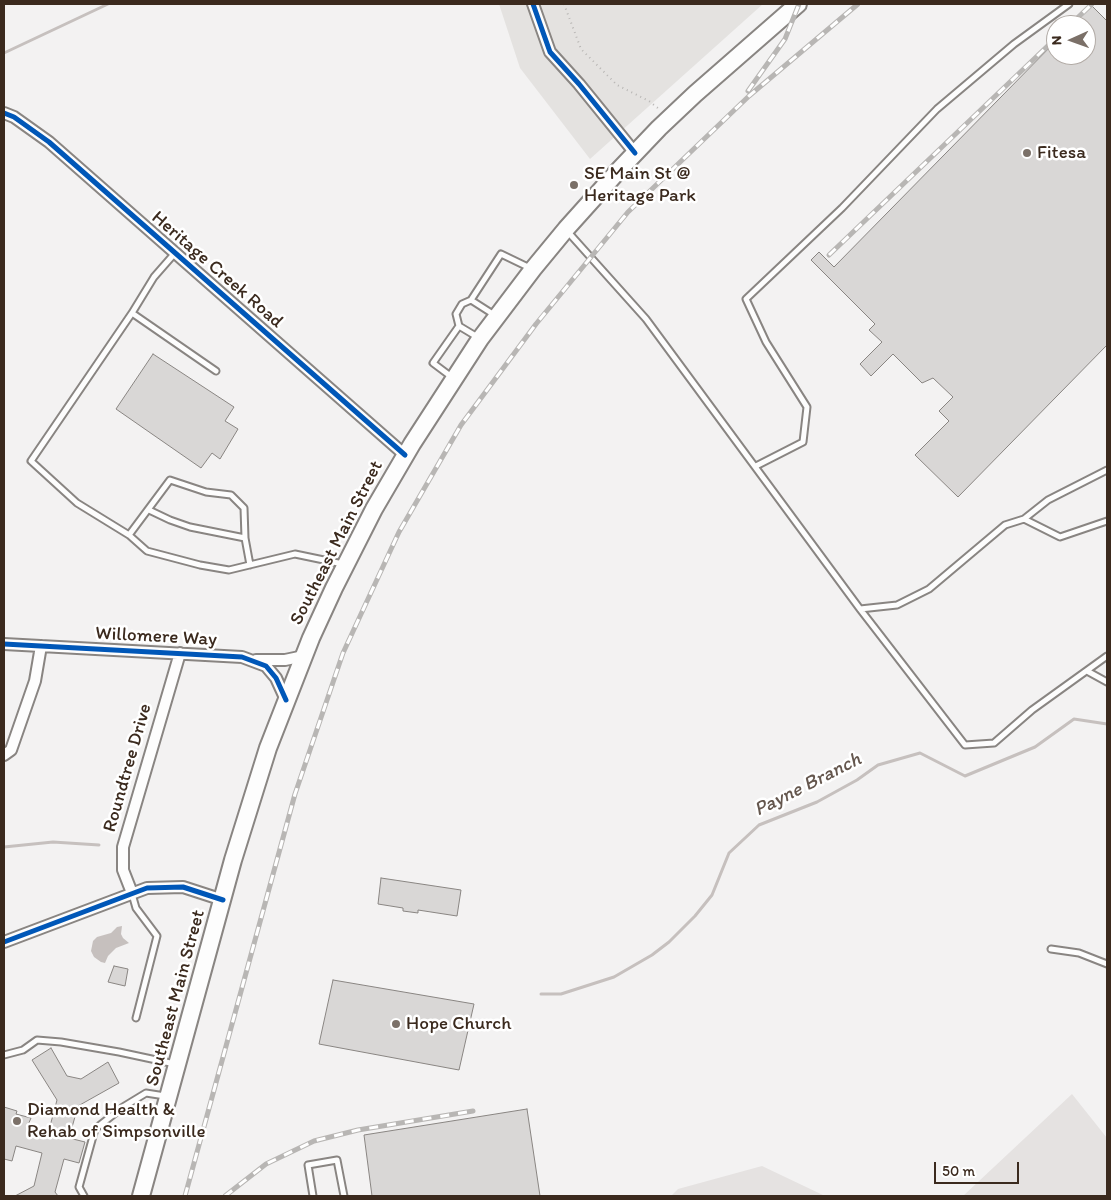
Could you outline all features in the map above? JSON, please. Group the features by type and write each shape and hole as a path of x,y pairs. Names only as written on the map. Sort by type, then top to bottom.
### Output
{"main road":[{"name":"Southeast Main Street","path":"141,1196 250,805 286,700 304,656 374,510 405,455 454,378 480,339 533,269 635,153 671,117 798,4"}],"street":[{"path":"533,4 550,52 579,84 635,153"},
{"name":"Heritage Creek Road","path":"4,113 14,117 49,142 405,455"},
{"name":"Willomere Way","path":"4,644 242,657 266,666 276,678 286,700"},
{"path":"4,755 11,750 29,698 35,680 41,646"},
{"name":"Roundtree Drive","path":"132,893 122,870 123,847 180,653"},
{"name":"Willomere Way","path":"252,660 284,660 304,656"},
{"path":"4,942 147,888 183,887 224,900"}],"lane":[{"path":"756,466 803,442 807,407 766,342 746,299 842,208 937,109 1014,44 1069,4"},
{"path":"566,230 646,319 860,609 965,745 994,743 1032,710 1107,656"},
{"path":"175,253 154,277 132,313 30,461 76,503 129,535 147,551 200,565 229,570 294,554 346,565"},
{"path":"480,339 460,326 456,314 462,304 471,300 501,254 533,269"},
{"path":"471,300 497,317"},
{"path":"132,313 216,371"},
{"path":"454,378 433,363 460,326"},
{"path":"860,609 897,605 929,590 1005,525 1024,519 1048,500 1107,470"},
{"path":"129,535 170,480 206,492 231,495 244,508 245,538 250,564"},
{"path":"149,510 190,527 245,538"},
{"path":"1024,519 1060,537 1107,521"},
{"path":"1087,671 1107,682"},
{"path":"132,893 136,908 157,936 136,1018"},
{"path":"1051,950 1080,953 1107,964"},
{"path":"4,1055 23,1050 37,1040 120,1052 178,1065"},
{"path":"84,1196 79,1187 95,1129 122,1107 146,1093 169,1096"},
{"path":"313,1196 308,1164 337,1160 344,1196"}],"path":[{"path":"564,4 581,49 617,85 649,101 671,117"}],"shaded area":[{"path":"499,4 763,4 590,159 520,68"},
{"path":"122,926 121,934 129,943 116,948 108,956 105,963 94,957 91,951 93,941 97,937 111,933 117,927"},
{"path":"1072,1094 1107,1138 1107,1196 963,1196"},
{"path":"762,1166 825,1196 671,1196 678,1189"}],"building":[{"name":"Fitesa","path":"1091,5 1107,21 1107,345 958,497 915,455 949,421 939,411 953,397 933,378 922,383 893,354 871,376 860,364 882,342 869,330 875,324 811,260 819,252 834,267 1046,51 1046,65 1096,65 1096,15 1081,15"},
{"path":"153,354 234,407 225,421 238,429 220,459 212,453 201,468 116,409"},
{"path":"381,878 461,890 457,916 418,910 418,913 403,911 403,908 378,904"},
{"path":"114,966 128,969 125,986 108,982"},
{"name":"Hope Church","path":"333,980 474,1004 459,1070 319,1044"},
{"name":"Diamond Health & Rehab of Simpsonville","path":"51,1048 67,1076 81,1079 108,1062 119,1083 78,1106 69,1138 85,1142 79,1163 64,1159 55,1192 58,1196 15,1196 34,1186 42,1153 16,1146 12,1161 4,1159 4,1107 17,1111 16,1114 31,1118 28,1125 49,1130 57,1100 32,1060"},
{"path":"527,1109 540,1196 372,1196 364,1135"}],"waterway":[{"path":"4,53 108,4"},
{"name":"Payne Branch","path":"541,994 561,994 614,977 652,955 669,942 695,916 712,895 729,853 759,825 817,802 857,780 878,765 920,753 965,776 1035,747 1074,719 1107,724"},
{"path":"4,847 53,842 99,845"}],"railway":[{"path":"748,91 785,39 799,4"},
{"path":"185,1196 295,794 343,653 399,532 461,425 536,324 628,212 749,96 858,4"},
{"path":"1080,15 1092,4"},
{"path":"829,255 1046,48"},
{"path":"225,1196 266,1164 314,1141 358,1130 473,1111"}],"cycle path":[{"path":"533,4 550,52 579,84 635,153"},
{"path":"4,113 14,117 49,142 405,455"},
{"path":"4,644 242,657 266,666 276,678 286,700"},
{"path":"4,942 147,888 183,887 223,900"}],"place":[{"name":"Fitesa","path":"1027,153"},
{"name":"SE Main St @ Heritage Park","path":"574,185"},
{"name":"Hope Church","path":"396,1024"},
{"name":"Diamond Health & Rehab of Simpsonville","path":"17,1121"}]}
